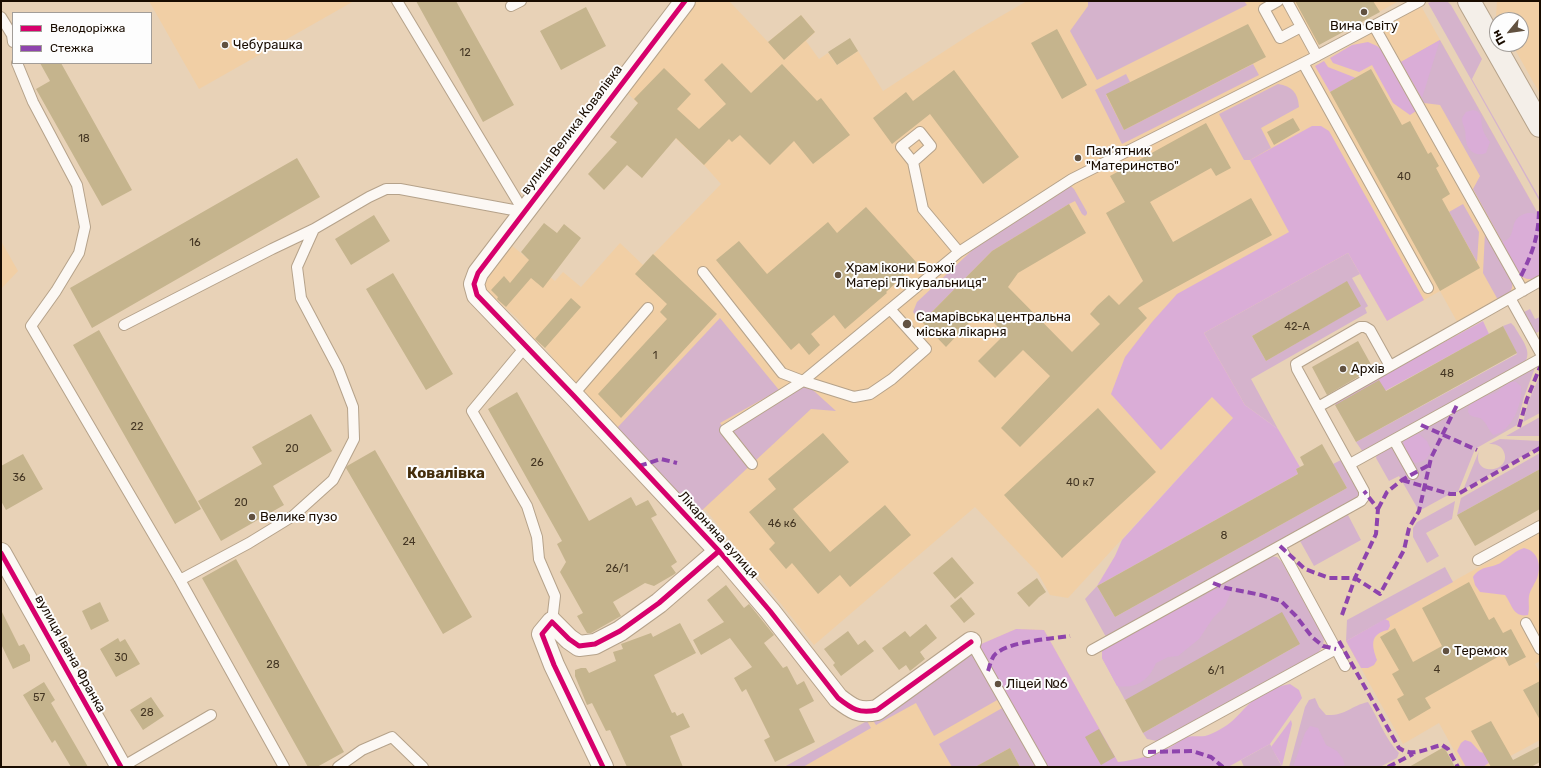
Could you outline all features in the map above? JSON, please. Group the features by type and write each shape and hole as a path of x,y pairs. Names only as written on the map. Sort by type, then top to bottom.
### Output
{"main road":[{"path":"1469,1 1540,126"}],"street":[{"name":"вулиця Велика Ковалівка","path":"478,273 685,1"},
{"name":"Лікарняна вулиця","path":"478,273 474,284 477,295 719,551 770,611 838,698 851,709 865,713 877,710 972,642"},
{"path":"603,767 554,664 542,634 552,622 569,639 579,646 596,644 620,631 659,603 719,551"},
{"name":"вулиця Івана Франка","path":"1,553 121,767"}],"lane":[{"path":"397,1 524,212"},
{"path":"511,6 521,1"},
{"path":"1278,1 1264,9 1280,38 1301,27"},
{"path":"1287,1 1317,56"},
{"path":"752,464 725,430 803,381 959,252 1072,179 1317,56 1420,1"},
{"path":"1,17 12,35"},
{"path":"1374,26 1523,291"},
{"path":"1303,63 1428,288"},
{"path":"18,64 33,102 77,185 85,227 79,253 56,291 31,326 180,580 284,767"},
{"path":"912,162 923,209 959,252"},
{"path":"124,325 314,229 369,197 386,189 400,189 524,212"},
{"path":"180,580 249,543 292,516 333,480 354,439 352,407 338,368 301,298 297,267 314,229"},
{"path":"703,272 782,373 854,397 870,394 892,379 926,349 890,309"},
{"path":"1318,407 1540,282"},
{"path":"1510,298 1540,352"},
{"path":"573,395 648,308"},
{"path":"1092,650 1361,501 1364,497 1364,491 1297,369 1296,364 1360,327 1365,327 1370,330 1390,366"},
{"path":"526,346 472,411 527,506 537,537 539,559 555,596 552,622"},
{"path":"1350,464 1540,359"},
{"path":"1394,440 1413,474"},
{"path":"1478,560 1540,526"},
{"path":"1280,546 1345,666"},
{"path":"1526,623 1540,649"},
{"path":"972,642 1042,767"},
{"path":"1148,752 1336,649"},
{"path":"121,767 211,715"},
{"path":"338,767 362,750 392,737 423,767"}],"shaded area":[{"name":"Чебурашка","path":"149,1 354,1 199,89"},
{"name":"Самарівська центральна міська лікарня","path":"694,1 729,1 768,42 801,15 815,32 806,41 819,59 828,53 837,65 858,51 883,91 977,30 1027,1 1399,1 1307,51 1315,65 1421,6 1540,217 1540,281 1460,327 1440,291 1387,321 1348,253 1204,333 1245,405 1068,598 1050,595 1038,573 975,507 814,645 705,509 698,514 559,365 545,348 534,339 518,319 487,291 484,286 484,281 510,244 555,281 563,272 581,287 620,243 643,265 721,184 704,165 626,92"},
{"path":"1088,1 1244,1 1247,5 1097,80 1070,31 1088,6"},
{"path":"1434,1 1447,1 1451,5 1482,59 1472,79 1540,199 1540,202 1428,3"},
{"path":"1497,1 1540,1 1540,94 1516,52 1529,52 1529,12 1496,12"},
{"path":"1440,40 1540,217 1540,275 1535,278 1529,279 1521,276 1473,189 1480,176 1440,105 1424,103 1401,62"},
{"path":"1440,40 1422,98 1401,62"},
{"path":"1368,42 1377,46 1383,51 1416,111 1410,115 1393,103 1372,65 1359,72 1333,63 1330,58 1352,45"},
{"path":"1324,61 1328,67 1356,78 1330,92 1315,66"},
{"path":"1253,64 1259,75 1122,144 1095,90 1126,74 1130,82 1106,95 1124,130"},
{"path":"1278,84 1291,88 1296,94 1299,107 1261,128 1271,148 1250,160 1244,160 1219,114"},
{"path":"1473,110 1479,113 1483,132 1490,142 1486,153 1476,154 1470,150 1467,144 1462,118 1466,112"},
{"path":"1312,126 1321,126 1329,131 1424,300 1387,321 1348,253 1204,333 1245,405 1278,429 1300,467 1296,469 1298,474 1097,586 1115,556 1122,540 1233,418 1212,397 1161,450 1111,394 1125,357 1152,322 1177,294 1289,232 1250,160"},
{"path":"1071,186 1087,212 1085,216 1082,214 1075,201 1069,204 992,251 922,322 913,312 917,302 982,241"},
{"path":"1463,204 1479,232 1477,262 1449,212"},
{"path":"1533,213 1540,217 1540,275 1529,279 1521,276 1502,242 1507,240 1510,236 1514,223 1517,219 1521,215"},
{"path":"1485,232 1512,281 1511,291 1498,300 1483,273"},
{"path":"1,241 18,271 1,289"},
{"path":"1348,253 1360,274 1352,278 1368,306 1365,308 1367,313 1251,379 1278,429 1245,405 1204,333","holes":["1346,282 1360,306 1266,361 1252,336"]},
{"path":"1530,309 1535,319 1540,317 1540,331 1534,334 1522,313"},
{"path":"720,318 779,390 720,423 725,430 803,381 836,411 811,409 698,514 617,428"},
{"path":"1483,321 1489,334 1341,415 1334,402"},
{"path":"1511,323 1527,349 1527,359 1524,363 1363,452 1356,442 1517,354 1503,326"},
{"path":"1536,365 1524,397 1517,425 1475,449 1458,492 1450,492 1450,494 1419,511 1399,476 1389,481 1376,458 1377,454"},
{"path":"1540,375 1540,413 1523,422 1529,400"},
{"path":"1509,382 1516,382 1521,386 1518,408 1511,423 1500,433 1493,435 1480,418 1470,415 1468,412 1469,406 1480,398 1496,393"},
{"path":"1540,417 1540,436 1506,436"},
{"path":"1320,420 1358,489 1358,496 1354,501 1106,637 1085,599 1097,586 1115,617 1347,488 1333,464 1341,460 1319,421"},
{"path":"1419,434 1427,441 1431,450 1425,460 1415,463 1406,453 1404,441 1411,436"},
{"path":"1500,439 1540,441 1540,446 1463,490 1479,451 1478,460 1481,466 1486,469 1499,467 1503,463 1505,458 1502,448 1497,445 1489,444"},
{"path":"1540,453 1540,469 1457,515 1461,498"},
{"path":"1455,501 1452,519 1426,533 1439,556 1427,563 1413,537 1413,528 1417,522"},
{"path":"1348,515 1361,540 1314,566 1300,541"},
{"name":"Теремок","path":"1540,533 1540,661 1535,664 1540,673 1540,740 1490,767 1463,767 1439,723 1403,744 1346,641"},
{"path":"1524,548 1535,555 1539,566 1537,578 1529,596 1528,615 1519,614 1516,612 1505,595 1480,592 1475,585 1473,577 1480,570 1496,565"},
{"path":"1270,556 1277,557 1282,562 1324,638 1323,646 1318,653 1157,741 1147,739 1143,733 1300,644 1125,700 1102,658 1102,651"},
{"path":"1445,567 1453,582 1346,641 1347,620"},
{"path":"1226,588 1231,592 1225,606 1213,618 1199,639 1178,656 1168,657 1156,663 1146,679 1136,685 1124,687 1117,686 1102,658 1102,651 1107,646 1185,603 1197,601 1215,589"},
{"path":"1385,619 1389,621 1390,626 1388,630 1378,634 1373,645 1377,660 1374,665 1368,668 1361,668 1346,641"},
{"name":"Ліцей №6","path":"1016,629 1044,630 1118,762 1166,762 1176,767 784,767 872,719 975,647"},
{"path":"1016,629 1044,630 1118,762 1137,759 1156,753 1170,747 1184,738 1192,736 1205,736 1214,733 1231,722 1256,698 1278,687 1290,684 1299,690 1302,698 1270,744 1228,767 1047,767 979,645"},
{"path":"972,649 999,699 934,736 916,703 876,725 872,719"},
{"path":"1315,698 1319,707 1326,715 1338,714 1368,702 1386,735 1399,753 1397,758 1380,767 1289,767 1305,707 1309,700"},
{"path":"1004,707 1037,767 1020,767 1010,748 975,767 952,767 939,744"},
{"path":"1291,720 1292,724 1282,766 1271,747"},
{"path":"867,721 871,728 803,767 784,767"},
{"path":"1310,726 1318,728 1326,745 1337,751 1343,759 1345,767 1293,767 1305,733"},
{"path":"1465,740 1471,742 1480,752 1484,753 1490,762 1483,767 1466,767 1457,751 1461,743"},
{"path":"1270,744 1282,767 1244,767 1241,760"}],"building":[{"path":"416,1 456,1 514,105 483,122"},
{"path":"1295,1 1373,1 1380,12 1319,45"},
{"path":"586,7 606,46 561,70 540,31"},
{"path":"801,15 815,32 784,60 768,42"},
{"path":"1248,24 1266,57 1124,130 1106,94"},
{"path":"1057,29 1087,85 1062,99 1031,43"},
{"path":"850,38 858,51 837,65 828,52"},
{"path":"722,63 751,93 782,64 817,101 821,98 850,135 813,164 794,141 770,165 740,135 732,142 729,139 704,165 676,138 642,178 627,165 604,190 588,174 617,142 610,137 638,103 634,99 664,68 691,94 677,109 699,129 726,104 704,80"},
{"path":"41,64 62,64 132,190 102,206 36,89 50,81"},
{"path":"1371,69 1402,125 1410,121 1428,154 1431,152 1439,166 1436,168 1450,194 1442,199 1480,268 1440,291 1330,92"},
{"path":"954,70 1019,157 983,184 930,114 892,144 873,118 906,92 913,101"},
{"path":"1293,118 1300,130 1274,145 1267,132"},
{"path":"1206,123 1231,168 1216,176 1211,168 1150,202 1173,242 1251,198 1272,235 1138,308 1147,318 1020,447 1001,428 1050,376 1023,350 995,378 978,361 1005,334 981,310 946,347 922,322 992,251 1069,204 1086,233 1018,273 1008,287 1072,352 1100,324 1090,314 1097,306 1109,295 1119,305 1143,281 1106,213 1125,202 1110,176"},
{"path":"297,158 320,197 92,328 70,288"},
{"path":"866,207 917,263 886,292 887,293 845,329 834,315 811,334 820,345 809,355 799,343 791,350 716,260 739,241 767,274 828,222 837,233"},
{"path":"374,215 390,241 351,265 335,239"},
{"path":"544,223 557,233 564,224 581,238 543,288 531,278 506,307 497,299 498,297 491,290 504,276 510,283 529,260 521,252"},
{"path":"653,254 717,314 621,418 598,394 667,319 660,312 667,304 635,274"},
{"path":"393,273 453,374 426,390 366,289"},
{"path":"1347,281 1361,306 1266,361 1252,336"},
{"path":"571,298 581,307 545,348 535,339"},
{"path":"1503,326 1517,353 1356,442 1335,405 1379,380 1386,391"},
{"path":"99,330 201,509 175,524 73,345"},
{"name":"Архів","path":"1358,341 1373,368 1327,395 1312,367"},
{"path":"517,392 589,521 631,497 636,506 648,500 657,515 651,518 677,562 671,566 676,573 673,575 654,586 645,583 613,602 621,616 591,633 587,633 577,616 583,613 560,572 566,562 557,544 562,541 488,409"},
{"path":"1098,408 1156,472 1062,558 1004,495"},
{"path":"311,414 332,451 273,486 284,505 221,541 198,501 262,464 252,447"},
{"path":"823,433 849,462 793,509 830,552 885,505 911,535 850,587 840,575 818,594 792,563 786,569 769,549 775,543 749,512 776,489 768,479"},
{"path":"1322,444 1347,488 1115,617 1097,586 1298,474 1296,469 1304,465 1300,457"},
{"path":"375,450 472,617 443,634 346,468"},
{"path":"23,454 43,489 6,510 1,501 1,466"},
{"path":"1540,469 1540,509 1475,546 1457,515"},
{"path":"952,557 974,583 955,599 933,573"},
{"path":"236,559 344,752 317,767 308,767 202,578"},
{"path":"1037,578 1046,592 1029,607 1017,593"},
{"path":"1469,582 1489,620 1494,617 1503,633 1511,629 1526,657 1509,666 1503,654 1425,698 1431,708 1409,721 1397,699 1404,695 1392,674 1399,670 1380,637 1395,628 1413,662 1442,646 1422,608"},
{"path":"726,585 744,608 749,604 774,635 764,643 783,668 787,666 797,685 804,681 814,701 799,709 815,742 775,762 764,740 770,737 746,689 742,692 734,678 752,667 730,638 701,655 693,640 724,622 707,600"},
{"path":"961,597 975,614 964,623 950,606"},
{"path":"100,602 109,621 91,630 82,611"},
{"path":"1,610 19,646 24,644 30,655 30,661 13,669 1,644"},
{"path":"1282,612 1300,644 1143,733 1125,700"},
{"path":"680,623 696,653 654,675 672,713 675,712 677,716 683,713 690,727 670,736 683,767 627,767 610,730 606,731 592,703 587,705 575,676 575,670 586,668 589,673 616,661 613,652 623,649 621,644 651,633 653,637"},
{"path":"926,624 937,638 920,652 925,659 910,671 906,665 899,670 882,648 905,631 910,637"},
{"path":"848,631 858,645 865,640 874,651 841,676 833,665 835,663 824,649"},
{"path":"118,638 120,642 125,639 140,664 116,677 100,649"},
{"path":"1540,681 1540,720 1523,690"},
{"path":"44,682 55,700 51,703 88,767 71,767 55,740 52,743 23,695"},
{"path":"151,697 164,716 143,730 130,710"},
{"path":"1491,721 1513,760 1540,746 1540,762 1531,767 1491,767 1471,731"},
{"path":"1099,729 1115,757 1101,765 1085,737"},
{"path":"1444,747 1455,767 1409,767"},
{"path":"1010,748 1020,767 975,767"}],"marked path":[{"path":"1521,276 1529,259 1534,243 1538,227 1539,208"},
{"path":"1519,427 1527,399 1540,367"},
{"path":"1280,546 1305,569 1329,578 1355,578 1380,594 1404,550 1409,528 1419,511 1431,458 1457,405"},
{"path":"1421,425 1477,450"},
{"path":"1402,480 1450,494 1458,494 1540,448"},
{"path":"639,466 661,459 677,463"},
{"path":"1378,509 1387,492 1402,480 1429,465"},
{"path":"1342,615 1355,578 1376,534 1378,509 1364,491"},
{"path":"1213,583 1226,588 1261,595 1281,601 1296,616 1312,637 1323,646 1336,649"},
{"path":"988,671 994,655 1005,648 1032,641 1070,636"},
{"path":"1339,641 1399,748 1404,751 1415,752 1442,745 1448,749 1458,767"},
{"path":"1148,752 1192,751 1211,757 1223,767"},
{"path":"1388,767 1413,754"}],"cycle path":[{"path":"685,1 478,273 474,284 477,295 719,551 770,611 838,698 847,705 860,711 877,710 971,642"},
{"path":"603,767 554,665 542,634 552,622 569,639 579,646 595,644 620,631 659,603 719,551"},
{"path":"1,553 121,767"}],"place":[{"name":"Вина Світу","path":"1364,12"},
{"name":"Чебурашка","path":"225,45"},
{"name":"Пам’ятник \"Материнство\"","path":"1078,158"},
{"name":"Храм ікони Божої Матері \"Лікувальниця\"","path":"838,275"},
{"name":"Самарівська центральна міська лікарня","path":"907,324"},
{"name":"Архів","path":"1343,369"},
{"name":"Велике пузо","path":"252,517"},
{"name":"Теремок","path":"1446,651"},
{"name":"Ліцей №6","path":"998,684"}],"district":[{"name":"Ковалівка","path":"446,474"}]}
